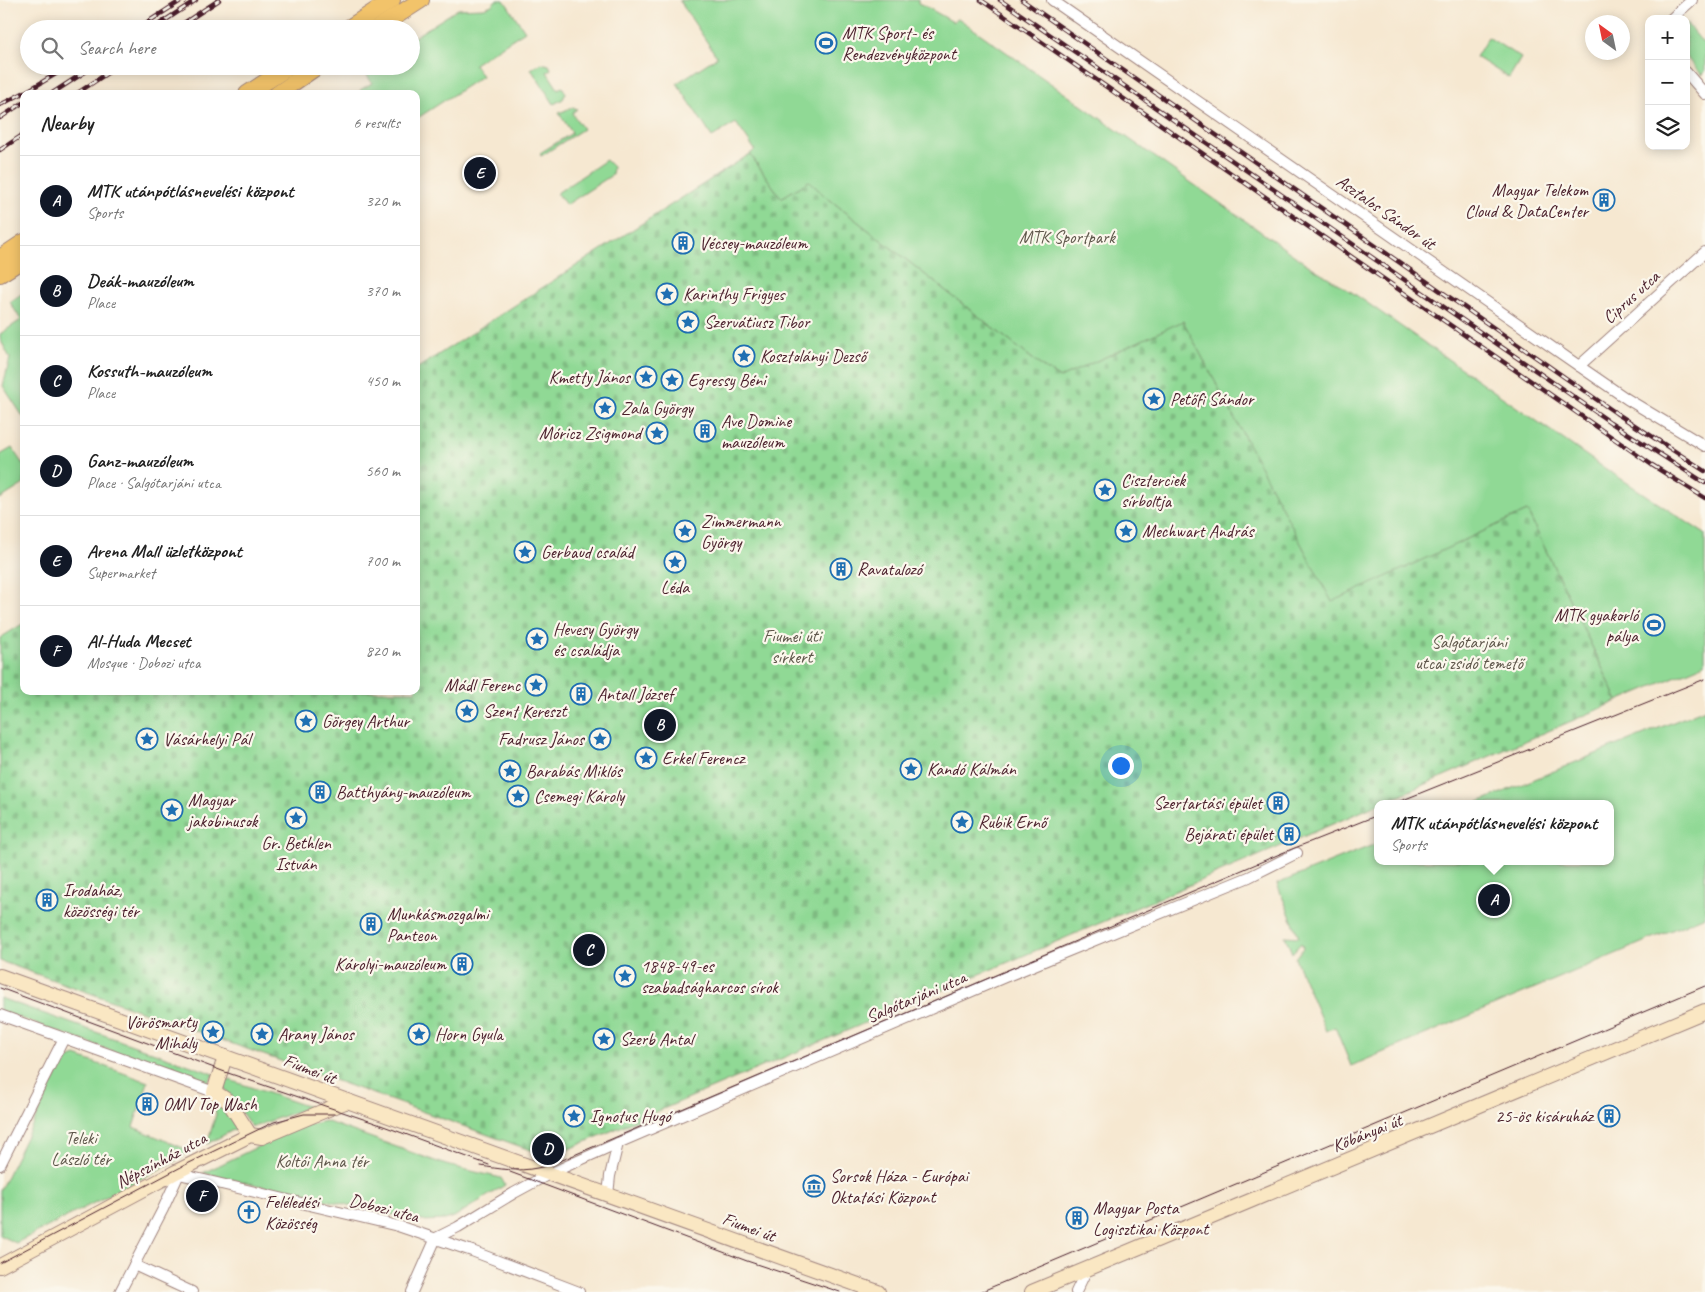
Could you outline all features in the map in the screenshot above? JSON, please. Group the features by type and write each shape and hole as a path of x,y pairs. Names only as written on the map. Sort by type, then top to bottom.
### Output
{"main road":[{"path":"361,20 392,0"},
{"path":"390,20 421,0"},
{"path":"253,90 276,75"},
{"path":"283,90 305,75"},
{"path":"0,258 20,245"},
{"path":"0,274 20,262"},
{"name":"Fiumei út","path":"0,976 344,1102 878,1292"},
{"name":"Kőbányai út","path":"1042,1291 1087,1270 1705,1011"},
{"path":"225,1057 214,1092 228,1101 250,1135"},
{"name":"Népszínház utca","path":"0,1266 250,1135 262,1137 344,1102"}],"street":[{"name":"Asztalos Sándor út","path":"1052,0 1627,399 1705,446"},
{"path":"1675,15 1692,0"},
{"path":"1690,77 1705,94"},
{"name":"Ciprus utca","path":"1580,366 1705,252"},
{"name":"Salgótarjáni utca","path":"436,1238 549,1174 618,1143 1005,977 1249,877 1297,853"},
{"path":"0,1015 214,1092"},
{"path":"0,1165 64,1038"},
{"path":"608,1195 610,1176 618,1143"},
{"path":"120,1292 162,1210 178,1173"},
{"name":"Dobozi utca","path":"178,1173 398,1226 436,1238 579,1292"},
{"path":"412,1292 436,1238"},
{"path":"134,1265 192,1292"},
{"path":"1076,1292 1087,1270"}],"green space":[{"path":"496,0 504,0 525,31 474,64 482,76 420,116 420,90 360,90 372,83 367,75 420,75 420,33 458,9 484,8 492,5"},
{"name":"MTK Sportpark","path":"679,0 918,0 918,3 953,22 958,18 1305,263 1353,293 1597,463 1705,534 1705,664 1618,701 1527,511 1332,603 1183,322 1060,378 1044,368 809,182 781,198 750,154 755,150 736,123 712,137 677,83 717,57"},
{"path":"1690,28 1705,45 1705,72 1702,75 1690,62"},
{"path":"1488,37 1521,58 1509,78 1476,57"},
{"path":"541,63 549,65 551,69 547,72 558,89 562,87 566,93 563,99 554,104 531,69"},
{"path":"573,107 577,109 572,113 583,129 541,156 540,153 572,133 559,113"},
{"name":"Fiumei úti sírkert","path":"750,154 781,198 809,181 825,196 1044,368 1060,378 1183,321 1332,602 1527,511 1618,701 1388,800 1374,800 1374,806 550,1157 0,961 0,638 20,626 20,695 420,695 420,366"},
{"path":"606,160 613,167 612,175 566,205 557,193"},
{"path":"20,295 20,318 10,302"},
{"path":"20,321 20,412 3,386 10,358 0,339 0,334"},
{"path":"12,448 20,460 20,486 0,499 0,455"},
{"path":"1705,709 1705,916 1351,1066 1335,1027 1326,1031 1295,958 1303,948 1301,943 1292,953 1285,936 1299,937 1277,884 1374,845 1374,865 1614,865 1614,800 1484,800"},
{"path":"0,998 214,1074 206,1085 0,1011"},
{"name":"Teleki László tér","path":"76,1056 148,1082 133,1127 188,1150 183,1157 16,1243 0,1235 0,1190 64,1061"},
{"path":"221,1077 309,1107 256,1126 251,1126 223,1086"},
{"path":"220,1099 237,1128 207,1144 216,1114 215,1100"},
{"name":"Koltói Anna tér","path":"325,1121 446,1165 501,1178 505,1185 454,1217 445,1220 421,1221 203,1173 301,1126"}],"tram line":[{"path":"1403,800 1705,679"},
{"path":"481,1166 523,1170 560,1161 1282,853 1374,817"},
{"path":"980,1292 1705,986"},
{"path":"0,988 225,1072 378,1124 489,1165"},
{"path":"0,1263 183,1166 274,1122 304,1114 334,1114"},
{"path":"510,1172 747,1261 840,1292"}],"railway":[{"path":"151,20 182,0"},
{"path":"166,20 196,0"},
{"path":"189,20 219,0"},
{"path":"981,0 1652,465 1705,498"},
{"path":"1000,0 1610,422 1705,483"},
{"path":"1022,0 1616,413 1705,471"},
{"path":"29,90 54,75"},
{"path":"57,90 80,75"},
{"path":"82,90 104,75"},
{"path":"0,105 20,95"},
{"path":"0,118 20,105"},
{"path":"0,150 20,137"}],"place":[{"name":"MTK Sport- és Rendezvényközpont","path":"826,43"},
{"name":"Arena Mall üzletközpont","path":"480,173"},
{"name":"Magyar Telekom Cloud & DataCenter","path":"1604,200"},
{"name":"Vécsey-mauzóleum","path":"683,243"},
{"name":"Karinthy Frigyes","path":"667,294"},
{"name":"Szervátiusz Tibor","path":"688,322"},
{"name":"Kosztolányi Dezső","path":"744,356"},
{"name":"Kmetty János","path":"646,377"},
{"name":"Egressy Béni","path":"672,380"},
{"name":"Petőfi Sándor","path":"1154,399"},
{"name":"Zala György","path":"605,408"},
{"name":"Ave Domine mauzóleum","path":"705,431"},
{"name":"Móricz Zsigmond","path":"657,433"},
{"name":"Ciszterciek sírboltja","path":"1105,490"},
{"name":"Zimmermann György","path":"685,531"},
{"name":"Mechwart András","path":"1126,531"},
{"name":"Gerbaud család","path":"525,552"},
{"name":"Léda","path":"675,562"},
{"name":"Ravatalozó","path":"841,569"},
{"name":"MTK gyakorló pálya","path":"1654,625"},
{"name":"Hevesy György és családja","path":"537,639"},
{"name":"Mádl Ferenc","path":"536,685"},
{"name":"Antall József","path":"581,694"},
{"name":"Szent Kereszt","path":"467,711"},
{"name":"Görgey Arthur","path":"306,721"},
{"name":"Deák-mauzóleum","path":"660,725"},
{"name":"Vásárhelyi Pál","path":"147,739"},
{"name":"Fadrusz János","path":"600,739"},
{"name":"Erkel Ferencz","path":"646,758"},
{"name":"Kandó Kálmán","path":"911,769"},
{"name":"Barabás Miklós","path":"510,771"},
{"name":"Batthyány-mauzóleum","path":"320,792"},
{"name":"Csemegi Károly","path":"518,796"},
{"name":"Szertartási épület","path":"1278,803"},
{"name":"Magyar jakobinusok","path":"172,810"},
{"name":"Gr. Bethlen István","path":"296,818"},
{"name":"Rubik Ernő","path":"962,822"},
{"name":"Bejárati épület","path":"1289,834"},
{"name":"Irodaház, közösségi tér","path":"47,900"},
{"name":"MTK utánpótlásnevelési központ","path":"1494,900"},
{"name":"Munkásmozgalmi Panteon","path":"371,924"},
{"name":"Kossuth-mauzóleum","path":"589,950"},
{"name":"Károlyi-mauzóleum","path":"462,964"},
{"name":"1848-49-es szabadságharcos sírok","path":"625,976"},
{"name":"Vörösmarty Mihály","path":"213,1032"},
{"name":"Arany János","path":"262,1034"},
{"name":"Horn Gyula","path":"419,1034"},
{"name":"Szerb Antal","path":"604,1039"},
{"name":"OMV Top Wash","path":"147,1104"},
{"name":"Ignotus Hugó","path":"574,1116"},
{"name":"25-ös kisáruház","path":"1609,1116"},
{"name":"Ganz-mauzóleum","path":"548,1149"},
{"name":"Sorsok Háza - Európai Oktatási Központ","path":"814,1186"},
{"name":"Al-Huda Mecset","path":"202,1196"},
{"name":"Feléledési Közösség","path":"249,1212"},
{"name":"Magyar Posta Logisztikai Központ","path":"1077,1218"}],"park label":[{"name":"Salgótarjáni utcai zsidó temető","path":"1469,652"}]}
